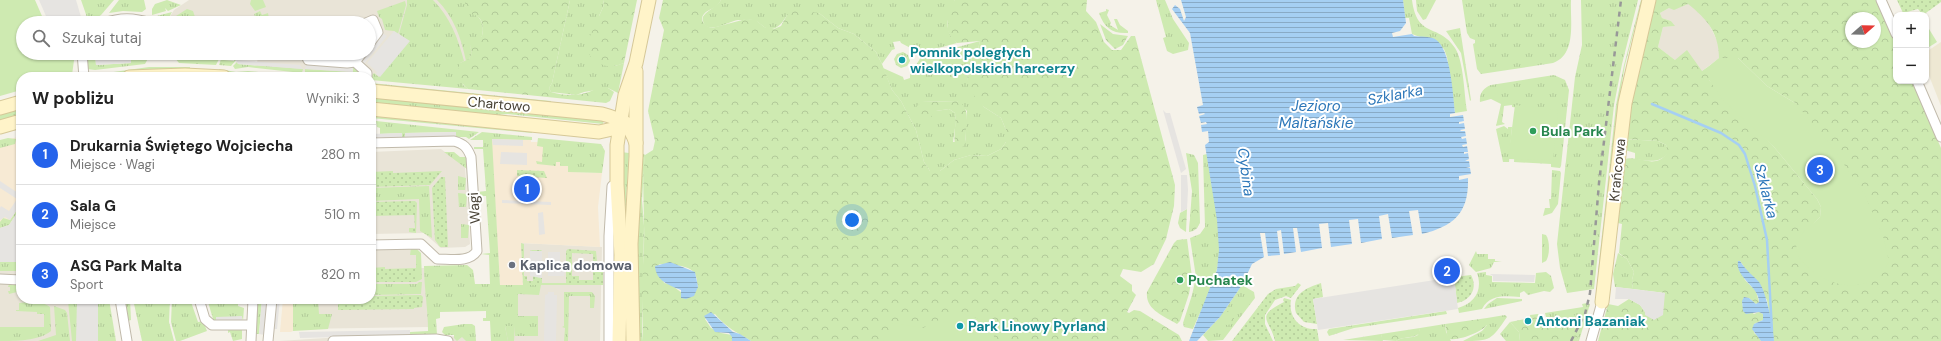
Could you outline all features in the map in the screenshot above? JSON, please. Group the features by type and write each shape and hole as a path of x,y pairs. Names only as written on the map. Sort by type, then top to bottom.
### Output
{"street":[{"path":"619,341 621,255 616,167 617,145 627,90 636,63 649,0"},
{"name":"Krańcowa","path":"1591,341 1602,302 1625,103 1649,0"},
{"path":"1881,0 1893,27"},
{"path":"83,60 84,72"},
{"path":"308,60 347,63 355,62 367,72"},
{"path":"633,341 631,244 636,143 636,63"},
{"path":"1917,84 1941,137"},
{"path":"602,114 615,108 627,90"},
{"name":"Chartowo","path":"376,91 602,114 622,123"},
{"path":"0,108 16,103"},
{"name":"Chartowo","path":"376,110 599,132 622,123 636,114"},
{"path":"0,127 16,122"},
{"path":"622,123 636,143"},
{"path":"599,132 617,145"},
{"name":"Wagi","path":"376,143 454,141 463,144 471,156 477,251 474,256 469,258 437,259 421,244 376,245"},
{"path":"609,341 609,236 612,178 616,167"},
{"path":"0,279 16,280"},
{"path":"121,304 127,341"},
{"path":"201,304 206,319 212,325 251,325"},
{"path":"251,341 253,304"},
{"path":"268,341 272,304"},
{"path":"333,341 436,339 448,341"}],"shaded area":[{"path":"39,0 76,0 81,16 46,16"},
{"path":"189,0 473,0 475,74 376,77 376,72 310,72 256,67 258,60 376,60 376,16 170,16 174,10"},
{"path":"1688,3 1706,18 1719,45 1719,58 1702,71 1675,60 1658,47 1663,27 1674,26 1671,21 1662,18 1660,13 1669,8"},
{"path":"394,31 410,41 380,77 376,74 377,72 367,63 370,60 376,60 376,52"},
{"path":"382,33 387,36 376,49 376,40"},
{"path":"1941,42 1941,106 1929,76 1929,50"},
{"path":"96,60 131,60 131,63 96,65"},
{"path":"236,60 300,65 303,69 238,64"},
{"path":"360,60 367,60 364,64 359,61"},
{"path":"306,64 353,67 353,72 305,69"},
{"path":"1163,110 1166,113 1170,113 1186,169 1181,173"},
{"path":"456,132 456,137 405,139 405,133"},
{"path":"402,133 402,139 376,140 376,134"},
{"path":"491,136 531,140 531,142 537,142 573,156 572,172 602,173 598,207 600,247 521,243 523,285 500,285"},
{"path":"16,137 16,262 0,262 0,142"},
{"path":"492,139 523,140 523,146 493,145"},
{"path":"441,149 465,167 470,244 465,247 441,248 424,233 376,234 376,152"},
{"path":"501,152 527,153 527,165 500,164"},
{"path":"1181,175 1187,175 1188,190 1187,209 1181,212"},
{"path":"0,181 16,192 16,198 0,188"},
{"path":"0,190 16,199 16,304 98,304 104,341 0,341"},
{"path":"16,200 16,211 10,220 5,217 0,220 1,206 9,211"},
{"path":"502,200 551,202 551,205 502,203"},
{"path":"543,212 545,234 539,235 538,213"},
{"path":"16,214 16,262 0,262 0,228 9,225"},
{"path":"521,243 602,247 600,341 507,341 500,284 523,285"},
{"path":"417,248 421,268 424,268 429,327 297,329 296,304 376,304 376,250"},
{"path":"530,251 542,251 542,278 530,276"},
{"path":"548,252 560,252 560,270 565,270 564,276 548,276"},
{"path":"1490,274 1535,275 1534,282 1493,281 1493,276"},
{"path":"1454,277 1458,309 1318,330 1313,299"},
{"path":"1616,287 1665,293 1663,315 1654,320 1645,315 1645,312 1640,305 1629,299 1615,299"},
{"path":"548,292 554,292 554,295 557,295 556,341 544,341 545,295 548,294"},
{"path":"77,304 98,304 98,341 76,341"},
{"path":"262,304 268,304 265,335 259,334"},
{"path":"274,304 280,304 277,329 272,329"},
{"path":"283,304 296,304 297,329 291,332 280,332"},
{"path":"242,316 242,321 216,322 216,317"},
{"path":"410,330 410,335 300,338 299,332"},
{"path":"357,336 388,338 467,336 473,341 279,341"}],"green space":[{"path":"0,0 35,0 42,16 16,16 16,60 74,60 72,72 16,72 16,91 0,96"},
{"path":"81,0 114,0 100,16 87,16"},
{"path":"119,0 144,0 146,9 142,12 123,11 109,13"},
{"path":"167,0 181,5 168,11 165,8 166,11 152,15 152,9 155,4"},
{"path":"251,0 263,0 266,7 255,11 250,4"},
{"path":"407,0 433,0 444,13 453,28 462,52 464,61 460,63 463,85 468,89 376,80 376,75 379,77 409,41 399,34"},
{"path":"437,0 465,0 465,6 477,15 482,22 482,36 470,46 472,53 466,61 456,28 448,13"},
{"path":"465,0 570,0 552,83 549,88 551,92 563,95 576,95 599,87 608,88 614,92 610,101 606,103 468,89 463,84 458,70 460,63 469,59 472,53 470,46 473,40 482,36 483,29 480,19 471,14 465,6"},
{"path":"570,0 603,0 604,5 599,16 615,66 624,63 618,93 608,88 584,92 576,95 551,92 549,88 552,83"},
{"path":"603,0 637,0 624,63 614,66 603,65 590,56 590,36 604,5"},
{"path":"663,0 721,0 717,6 706,12 702,17 704,23 712,28 746,19 756,20 764,27 774,29 781,26 787,15 796,10 819,13 838,28 854,34 876,52 892,90 901,101 916,130 924,162 930,171 940,171 954,160 971,155 987,156 1001,149 1006,142 1006,130 1001,118 984,107 970,91 967,79 973,53 978,49 980,41 957,43 952,39 948,31 948,9 955,0 1087,0 1086,11 1096,22 1104,42 1112,50 1121,50 1131,36 1135,36 1175,185 1174,206 1166,239 1154,264 1141,272 1123,269 1120,276 1132,285 1132,291 1136,295 1127,312 1129,313 1134,310 1140,311 1179,335 1182,341 751,341 728,326 715,314 705,319 711,328 721,333 732,335 732,341 642,341 644,233 643,190 645,155 653,150 655,141 648,111 664,30 659,18","holes":["659,264 689,268 695,274 698,287 682,293 670,284 664,283"]},
{"path":"721,0 955,0 950,11 948,28 952,38 957,43 920,53 901,43 900,41 893,42 895,49 892,50 882,64 876,52 854,34 838,28 819,13 787,15 778,27 772,29 768,29 756,21 750,20 738,20 713,28 705,25 703,21 704,15"},
{"path":"1156,0 1165,0 1173,19 1189,43 1188,50 1173,54 1167,51 1163,38 1166,37"},
{"path":"1403,0 1412,0 1415,12 1424,26 1442,35 1449,40 1455,48 1462,70 1467,111 1455,113 1447,57 1444,49 1428,37 1420,37 1412,34 1409,18 1405,18"},
{"path":"1416,0 1436,0 1426,19 1423,20 1417,11"},
{"path":"1462,0 1571,0 1571,36 1566,52 1561,59 1553,63 1481,74 1477,69 1473,44 1475,43 1475,40 1470,38 1467,33"},
{"path":"1581,0 1638,0 1622,64 1614,105 1594,289 1567,293 1560,268 1557,244 1575,77 1582,45"},
{"path":"1641,0 1625,65 1618,105 1600,274 1598,272 1616,105 1624,65"},
{"path":"1652,0 1877,0 1893,37 1893,84 1913,84 1941,148 1941,341 1774,341 1767,300 1740,261 1738,267 1745,280 1756,291 1759,302 1756,304 1749,298 1744,297 1742,305 1754,314 1759,312 1763,314 1763,320 1754,324 1754,333 1761,341 1598,341 1608,304 1618,306 1629,299 1640,305 1645,312 1665,293 1633,289 1632,280 1634,272 1627,259 1619,253 1622,224 1618,223 1616,213 1623,160 1629,158 1657,161 1663,158 1668,152 1666,145 1658,141 1624,139","holes":["1688,4 1701,15 1711,27 1717,41 1719,58 1738,58 1767,86 1795,103 1854,285 1802,235 1820,217 1821,207 1817,199 1774,147 1709,80 1709,66 1702,71 1687,50 1675,60 1658,47 1663,27 1675,26 1671,21 1662,18 1660,13 1669,8 1674,10"]},
{"path":"1897,0 1941,0 1941,2 1927,12 1920,12 1918,9 1903,12"},
{"path":"405,1 406,5 398,34 394,31 385,30 382,19 379,17 377,11"},
{"path":"187,9 193,11 195,16 176,16"},
{"path":"1106,9 1109,10 1107,15 1111,23 1110,25 1118,30 1114,19 1117,19 1120,25 1128,31 1128,33 1114,31 1106,26 1099,13 1106,11"},
{"path":"260,11 262,15 268,13 269,16 255,16 254,14"},
{"path":"172,12 170,16 157,16"},
{"path":"1100,24 1113,34 1128,36 1123,45 1115,49 1106,40"},
{"path":"1460,28 1470,101 1461,53 1446,31"},
{"path":"1929,29 1937,42 1929,47"},
{"path":"980,41 978,49 973,53 967,79 984,107 1001,118 1006,130 1006,142 1001,149 987,156 971,155 954,160 940,171 930,171 924,162 916,130 901,101 892,90 883,68 903,77 904,80 910,78 910,75 921,57","holes":["957,101 967,111 965,130 966,142 953,142 956,121 955,113 949,109 936,111 922,102"]},
{"path":"903,52 908,55 910,61 907,66 901,68 896,65 894,59 897,54"},
{"path":"1719,58 1738,58 1767,86 1795,103 1829,143 1864,193 1883,236 1889,261 1883,272 1875,280 1865,284 1855,285 1845,285 1833,282 1818,275 1799,257 1796,249 1797,242 1804,232 1820,217 1821,207 1817,199 1774,147 1723,100 1709,80 1709,66"},
{"path":"86,60 96,60 96,65 131,63 131,60 147,60 145,64 95,70 87,69"},
{"path":"177,60 218,60 216,65 179,63"},
{"path":"221,60 236,60 231,66 219,65"},
{"path":"237,62 238,64 303,69 302,72 293,72 248,67 235,69 233,66"},
{"path":"355,66 361,72 352,72 353,67"},
{"path":"149,67 190,67 190,70 113,72"},
{"path":"219,69 236,72 218,72"},
{"path":"305,69 352,72 305,72"},
{"path":"248,71 258,72 236,72"},
{"path":"1554,75 1565,80 1569,90 1561,166 1560,168 1551,167 1551,164 1514,162 1515,147 1557,113 1512,107 1512,105 1504,106 1502,122 1505,124 1496,126 1501,104 1491,99 1480,102 1481,94 1491,85"},
{"path":"376,84 551,101 551,103 376,86"},
{"path":"376,96 604,119 603,124 508,114 483,116 376,105"},
{"path":"957,101 965,108 967,118 966,142 961,149 956,148 955,144 955,113 949,109 936,111 929,119 922,121 917,115 917,106 922,102"},
{"name":"Bula Park","path":"1515,105 1558,110 1553,160 1508,159"},
{"path":"16,108 16,117 0,122 0,113"},
{"path":"376,115 532,132 376,118"},
{"path":"376,121 479,132 469,139 466,137 456,137 456,132 405,133 405,139 402,139 402,133 380,134 380,128 377,127"},
{"path":"1504,126 1508,129 1508,127 1512,127 1509,162 1503,162 1496,129"},
{"path":"482,132 532,137 532,140 492,139 500,285 541,285 539,295 518,294 518,316 538,316 538,336 515,336 515,326 505,326 508,341 491,341 490,321 483,321 483,318 486,318 486,311 440,312 440,318 436,319 437,335 410,335 410,332 428,331 424,266 467,265 473,270 475,284 490,284 489,255 481,254 490,253 486,196 477,196 477,192 486,191 483,149 474,149 474,147 483,147 483,140 470,140"},
{"path":"8,138 16,139 15,144 0,148 0,140"},
{"path":"538,138 601,144 605,151 602,173 568,172 568,166 560,166 560,162 556,162 556,166 537,164 536,161 542,162 543,147 537,146"},
{"path":"1624,139 1658,141 1666,145 1669,152 1662,158 1654,161 1635,159 1635,153 1625,150"},
{"path":"444,152 454,152 460,157 466,157 467,169"},
{"path":"621,152 629,153 625,217 628,341 624,341"},
{"path":"642,153 645,155 642,200 644,226 642,341 636,341 635,255"},
{"path":"1186,153 1194,155 1198,163 1200,223 1197,228 1189,232 1192,191"},
{"path":"1207,154 1218,227 1219,256 1212,285 1193,329 1184,327 1183,323 1196,277 1190,238 1200,234 1205,227 1203,155"},
{"path":"517,170 544,171 547,178 517,176"},
{"path":"1552,170 1560,171 1561,173 1558,204 1552,213 1543,216 1545,208 1550,208 1549,199 1551,199"},
{"path":"393,171 393,173 442,171 430,185 376,187 376,172"},
{"path":"458,176 466,178 465,190 458,190"},
{"path":"441,177 445,177 448,247 440,247 435,240 432,188"},
{"path":"429,186 432,238 420,231 419,199 376,201 376,188"},
{"path":"458,193 467,194 466,207 459,207"},
{"path":"415,201 417,203 416,233 409,232 409,228 415,228 414,215 376,216 376,202"},
{"path":"1187,209 1186,232 1180,228 1178,223 1180,213"},
{"path":"1191,209 1199,209 1199,224 1196,229 1189,232"},
{"path":"16,211 16,214 9,225 0,228 0,222 3,218 10,220"},
{"path":"461,224 469,225 468,238 461,238"},
{"path":"1542,234 1546,235 1549,248 1546,261 1542,263"},
{"path":"1187,239 1192,277 1189,294 1180,321 1177,324 1156,312 1152,308 1147,298 1147,292 1174,243 1177,240"},
{"path":"521,243 524,244 524,276 527,276 527,281 533,281 534,276 535,252 530,251 541,250 542,251 537,251 537,277 542,278 542,283 566,283 566,251 568,249 596,251 597,262 593,262 593,254 572,253 572,276 579,276 579,280 593,280 593,267 597,267 597,270 599,270 599,267 603,267 603,285 523,285"},
{"path":"411,248 416,248 421,253 422,279 416,282 416,255 410,255"},
{"path":"1476,251 1477,254 1488,254 1488,259 1495,259 1495,261 1502,262 1494,262 1491,268 1476,272 1469,265"},
{"path":"1618,253 1627,259 1634,272 1632,280 1633,289 1615,287 1613,274"},
{"path":"0,262 16,262 16,271 0,271"},
{"path":"385,267 385,269 416,268 416,282 376,282 376,268"},
{"path":"1486,272 1486,275 1492,276 1492,282 1535,283 1536,273 1546,272 1551,276 1554,288 1550,292 1544,291 1528,295 1524,291 1520,293 1520,297 1509,296 1494,298 1485,304 1482,309 1459,313 1458,308 1469,303 1476,295 1479,285 1477,273"},
{"path":"1471,275 1474,284 1472,293 1466,299 1457,303 1454,277"},
{"path":"422,282 421,294 376,295 376,284 417,284"},
{"path":"1298,283 1301,285 1291,298 1286,296 1275,300 1265,315 1265,324 1273,341 1232,341 1268,294 1276,289 1295,286"},
{"path":"1321,283 1323,297 1313,299 1317,324 1304,322 1296,313 1295,306 1298,296 1310,287"},
{"path":"9,284 16,285 16,292 9,294 8,291 10,291 10,287 8,287"},
{"path":"1242,285 1254,292 1255,298 1223,340 1208,341 1203,335 1220,317"},
{"path":"564,292 592,292 595,296 594,308 590,308 590,296 569,296 568,341 564,341 565,328 562,327 564,326"},
{"path":"421,295 423,297 422,307 414,309 338,310 338,304 376,304 376,296"},
{"path":"1284,298 1291,300 1291,312 1296,321 1305,327 1317,329 1319,341 1275,341 1266,319 1269,311 1284,302"},
{"path":"1497,298 1522,299 1522,301 1484,309 1488,304"},
{"path":"19,304 47,305 50,307 51,331 34,339 0,341 0,327 44,327 44,314 37,314 37,312 16,311 19,310"},
{"path":"68,304 77,304 77,341 72,341"},
{"path":"97,304 110,304 116,341 97,341"},
{"path":"125,304 130,304 131,320 128,321"},
{"path":"134,304 170,304 169,322 174,341 142,341"},
{"path":"172,304 192,304 198,322 203,321 207,331 180,341 176,341 171,322"},
{"path":"209,304 238,304 238,306 244,308 243,321 242,317 214,322"},
{"path":"255,304 262,304 259,334 254,334"},
{"path":"293,304 318,304 319,314 332,314 328,329 293,331"},
{"path":"1582,304 1590,304 1579,341 1577,341 1579,325 1558,316 1551,327 1548,324 1548,317 1546,317 1545,313 1583,307"},
{"path":"54,306 65,310 67,313 70,341 38,341 56,335"},
{"name":"Park Linowy Pyrland","path":"957,311 991,323 995,341 883,341 893,323 923,328"},
{"path":"1224,311 1230,311 1234,315 1234,321 1230,325 1224,325 1220,321 1220,315"},
{"path":"1446,311 1447,314 1354,328 1329,336 1327,332 1329,329"},
{"path":"1565,312 1571,312 1578,322 1579,329 1577,341 1520,341 1519,332 1510,322 1525,319 1526,323 1531,322 1530,315 1538,314 1544,317 1544,322 1548,321 1551,327 1558,316"},
{"path":"1505,315 1507,317 1490,338 1463,341 1482,331 1487,325 1487,318"},
{"path":"1487,318 1487,325 1479,331 1463,338 1448,339 1445,324"},
{"path":"1510,322 1519,332 1520,341 1506,341 1500,334"},
{"path":"472,324 475,326 476,341 466,341 462,337 457,341 454,338 454,335 445,335 442,332 444,327"},
{"path":"1445,324 1446,332 1451,341 1396,341 1418,335 1420,328"},
{"path":"505,326 515,326 514,341 508,341"},
{"path":"242,328 242,339 233,341 230,332 228,333 228,329"},
{"path":"1420,328 1419,334 1413,336 1401,338 1396,341 1382,340 1381,334"},
{"path":"1381,334 1383,341 1343,340"}],"water":[{"name":"Jezioro Maltańskie","path":"1181,0 1403,0 1406,23 1400,31 1392,33 1393,37 1412,34 1414,36 1433,38 1440,44 1445,52 1448,62 1452,84 1455,113 1450,114 1450,117 1463,115 1464,121 1459,122 1459,124 1464,123 1465,129 1460,130 1465,131 1466,136 1461,137 1462,139 1466,138 1467,144 1462,145 1463,147 1467,146 1468,152 1464,152 1464,154 1468,153 1469,159 1465,161 1469,161 1470,167 1466,168 1470,168 1471,174 1459,176 1459,180 1468,178 1468,190 1466,200 1457,216 1443,227 1422,234 1418,210 1409,211 1413,235 1392,238 1388,214 1379,216 1382,239 1361,243 1358,219 1349,220 1352,244 1331,247 1328,223 1319,224 1322,248 1301,252 1297,228 1293,228 1296,252 1284,254 1281,230 1277,231 1280,255 1268,256 1265,233 1260,233 1264,257 1252,264 1242,285 1220,317 1197,341 1189,341 1217,270 1219,250 1217,220 1205,145 1209,142 1208,131 1202,132 1201,125 1207,124 1206,122 1201,123 1199,116 1205,114 1199,114 1197,107 1203,105 1190,33 1172,9 1175,5 1180,9 1184,21 1186,17"},
{"path":"1738,261 1740,261 1762,287 1773,328 1774,341 1761,341 1752,329 1754,324 1763,320 1763,314 1759,312 1746,314 1743,311 1742,301 1744,297 1749,298 1756,304 1759,302 1755,291 1740,272"},
{"path":"670,262 695,272 698,287 694,296 686,299 681,298 681,290 664,282 658,275 655,266"},
{"path":"711,312 733,332 740,334 751,341 732,341 732,337 729,333 715,332 704,316"}],"waterway":[{"name":"Szklarka","path":"1652,104 1721,133 1739,145 1745,154 1755,186 1767,240 1772,331"}],"railway":[{"path":"1571,341 1585,314 1590,293 1599,183 1621,0"}],"place":[{"name":"Pomnik poległych wielkopolskich harcerzy","path":"902,60"},
{"name":"Bula Park","path":"1533,131"},
{"name":"ASG Park Malta","path":"1820,170"},
{"name":"Drukarnia Świętego Wojciecha","path":"527,189"},
{"name":"Kaplica domowa","path":"512,265"},
{"name":"Sala G","path":"1447,271"},
{"name":"Puchatek","path":"1180,280"},
{"name":"Antoni Bazaniak","path":"1528,321"},
{"name":"Park Linowy Pyrland","path":"960,326"}],"water label":[{"name":"Cybina","path":"1246,172"}]}
